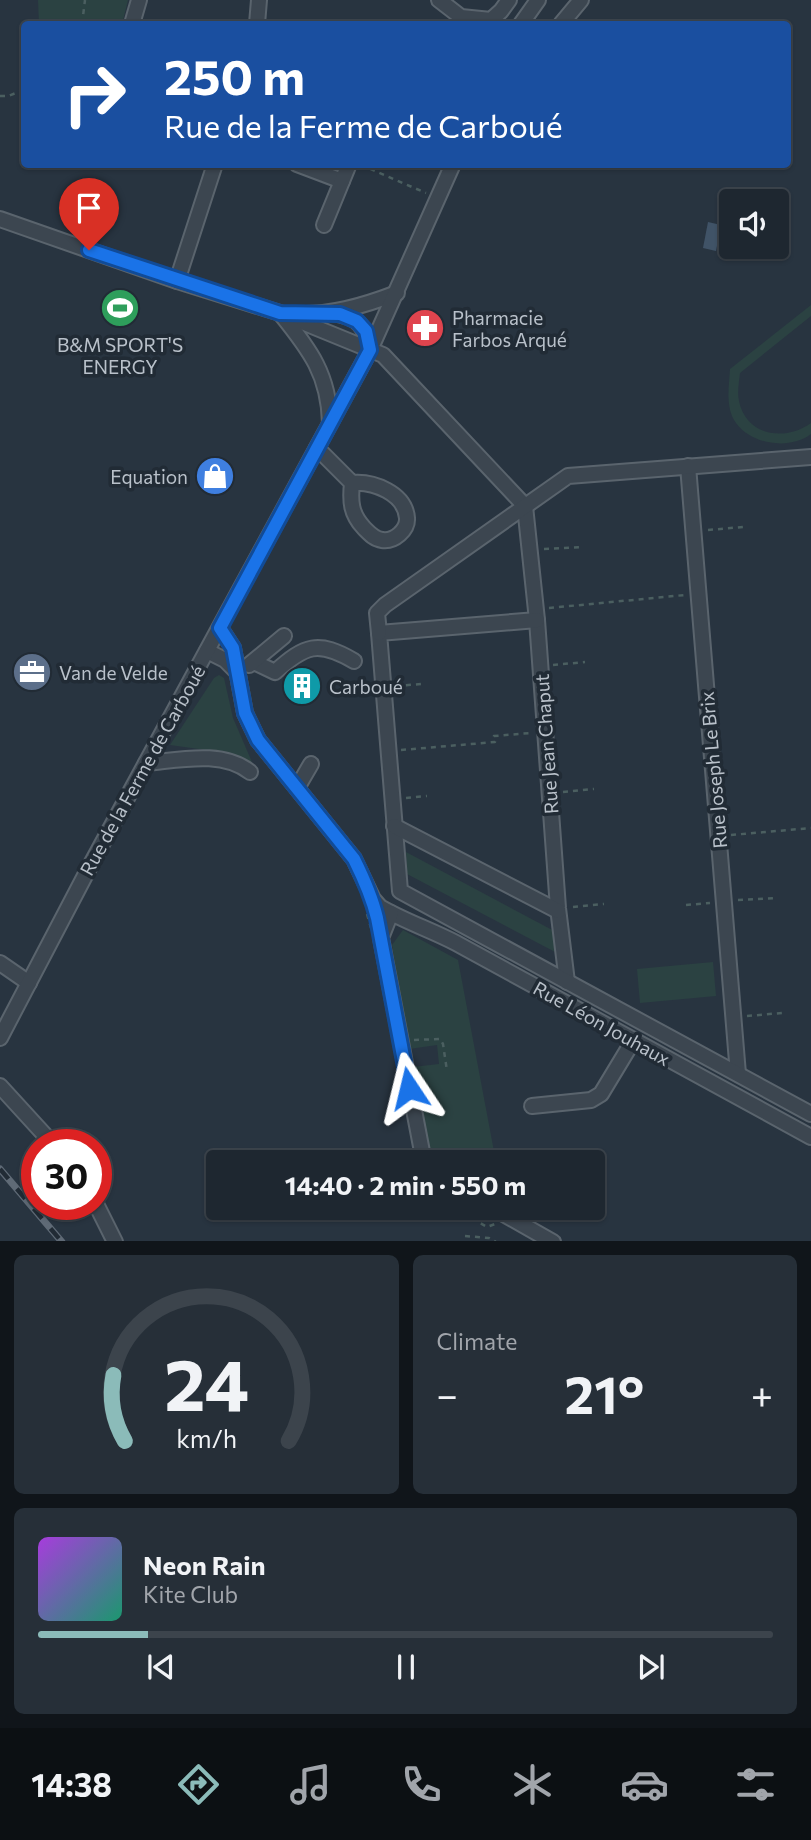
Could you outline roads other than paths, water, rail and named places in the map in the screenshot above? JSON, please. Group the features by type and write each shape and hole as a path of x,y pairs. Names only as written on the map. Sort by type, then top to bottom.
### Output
{"street":[{"path":"133,21 139,0"},
{"path":"257,21 259,0"},
{"path":"439,0 461,17 491,20 509,0"},
{"path":"523,21 538,0"},
{"path":"564,21 581,0"},
{"path":"177,281 214,168"},
{"path":"308,168 342,181"},
{"path":"324,225 347,168"},
{"name":"Rue de la Ferme de Carboué","path":"0,1038 146,762 370,350 451,168"},
{"path":"0,219 177,281 280,313 388,358 526,506"},
{"path":"280,313 305,315 353,309 397,293"},
{"path":"280,313 303,340 318,365 328,395 330,425"},
{"path":"326,313 340,314 357,321 366,331 370,350"},
{"path":"317,448 352,483 373,484 394,495 407,518 405,527 398,535 389,540 371,536 357,520 351,499 352,483"},
{"path":"811,457 568,477 377,613 400,891 811,1114"},
{"name":"Rue Joseph Le Brix","path":"688,466 738,1074"},
{"name":"Rue Jean Chaput","path":"526,506 558,910 567,982"},
{"path":"379,633 536,615"},
{"path":"220,628 233,648 245,713 258,740 354,859 376,933 420,1150"},
{"path":"237,674 284,636"},
{"path":"254,662 275,672 293,655 318,647 333,649 354,661"},
{"path":"207,651 230,664 237,674"},
{"path":"146,762 221,759 238,763 250,772"},
{"path":"297,788 310,764"},
{"path":"394,826 558,910"},
{"name":"Rue Léon Jouhaux","path":"369,904 428,928 811,1137"},
{"path":"376,933 391,913"},
{"path":"0,963 29,983"},
{"path":"532,1106 591,1100 601,1094 633,1041"},
{"path":"0,1086 39,1129"},
{"path":"104,1220 115,1241"},
{"path":"515,1220 553,1241"}],"water":[{"path":"708,222 719,225 716,251 703,248"}],"railway":[{"path":"0,1169 61,1241"}],"place":[{"name":"B&M SPORT'S ENERGY","path":"120,308"},
{"name":"Pharmacie Farbos Arqué","path":"425,328"},
{"name":"Equation","path":"215,476"},
{"name":"Van de Velde","path":"32,672"},
{"name":"Carboué","path":"302,686"}]}
